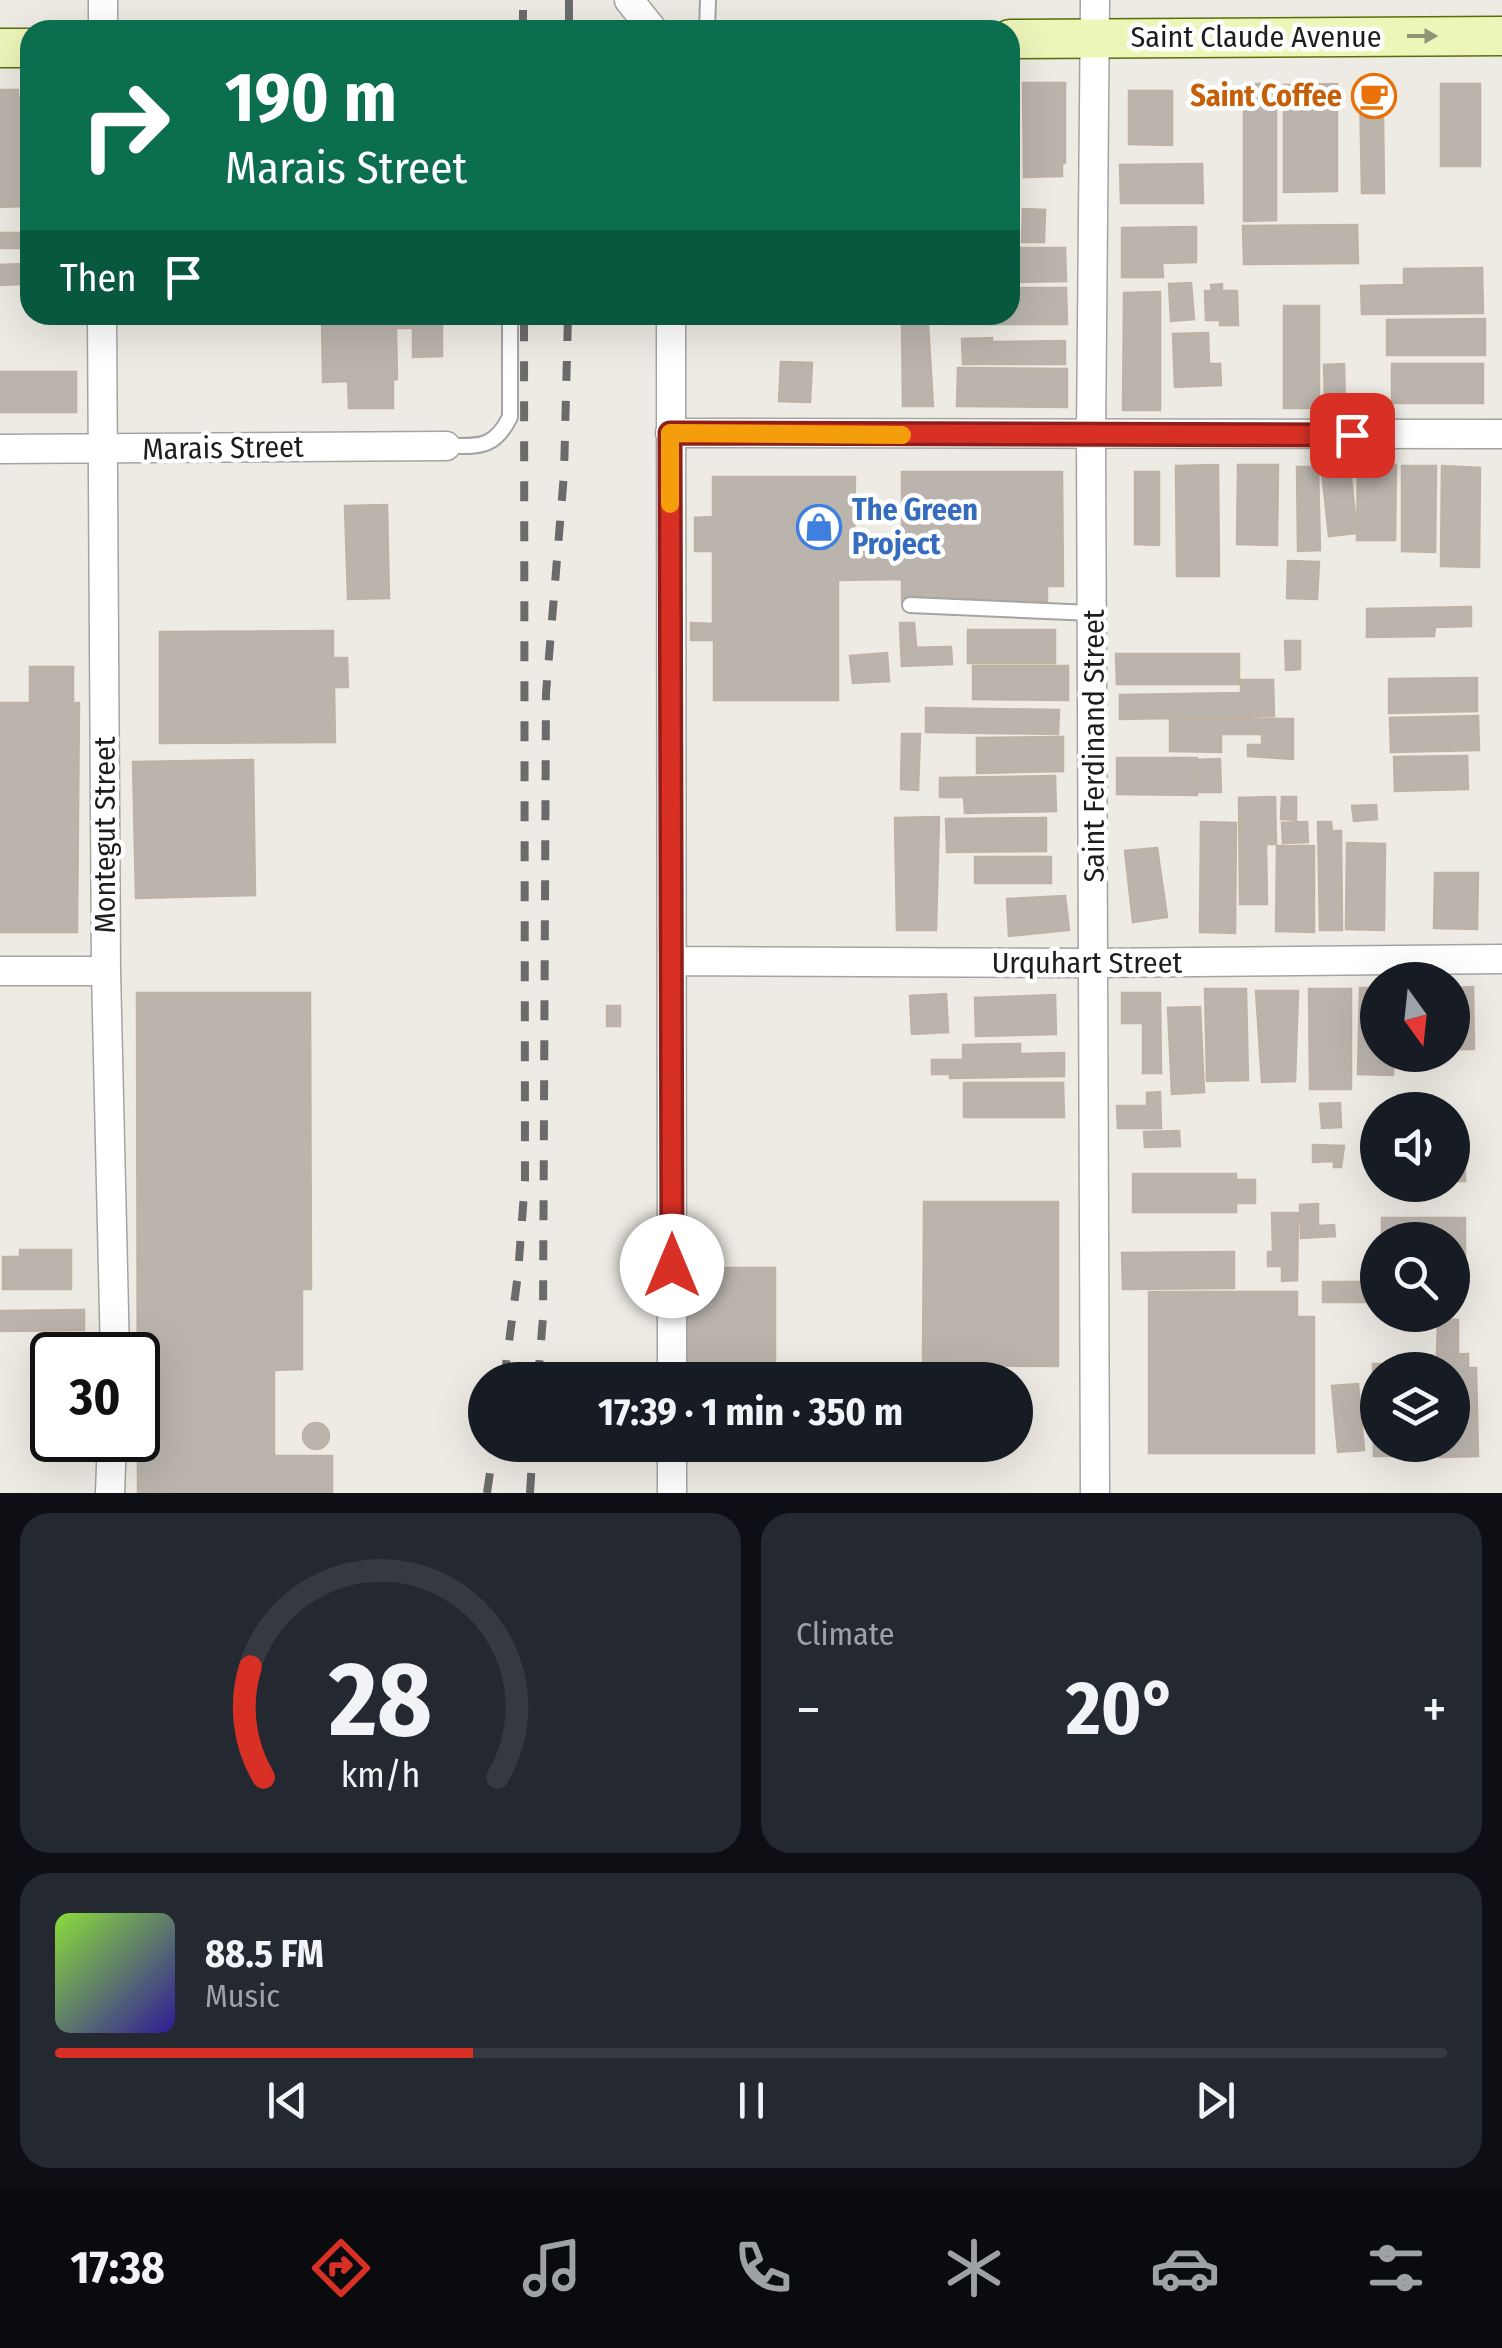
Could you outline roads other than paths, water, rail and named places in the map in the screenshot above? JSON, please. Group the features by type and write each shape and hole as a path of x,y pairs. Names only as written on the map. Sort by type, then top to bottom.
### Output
{"main road":[{"name":"Saint Claude Avenue","path":"1020,39 1502,36"}],"street":[{"path":"629,0 645,20"},
{"name":"Saint Ferdinand Street","path":"1094,0 1091,436 1096,963 1095,1493"},
{"name":"Montegut Street","path":"102,325 106,971 114,1332"},
{"path":"671,325 672,1362"},
{"path":"670,433 1502,434"},
{"name":"Marais Street","path":"0,449 446,446"},
{"name":"Urquhart Street","path":"673,961 1096,963 1502,959"},
{"path":"0,971 106,971"},
{"path":"110,1493 111,1462"},
{"path":"672,1462 672,1493"}],"lane":[{"path":"446,446 481,446 504,430 510,416 510,325"},
{"path":"910,605 1093,612"}],"railway":[{"path":"523,0 523,20"},
{"path":"569,0 569,20"},
{"path":"506,1362 525,1180 524,325"},
{"path":"539,1362 543,1317 546,693 564,474 568,325"},
{"path":"487,1493 492,1462"},
{"path":"530,1493 532,1462"}],"place":[{"name":"Saint Coffee","path":"1374,96"},
{"name":"The Green Project","path":"819,527"}]}
